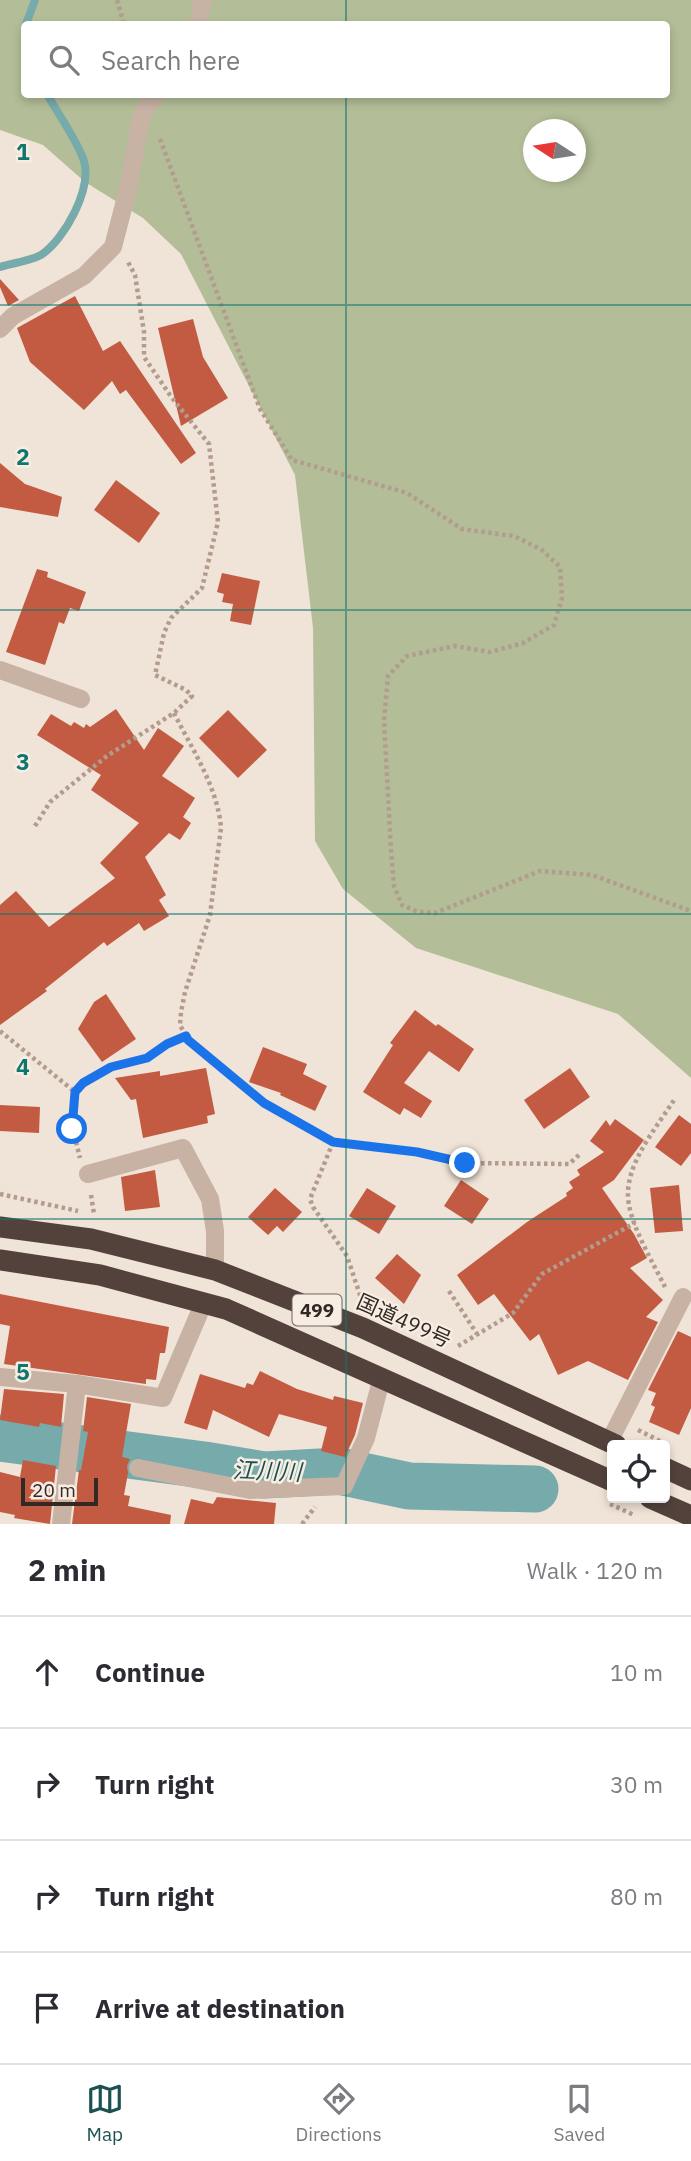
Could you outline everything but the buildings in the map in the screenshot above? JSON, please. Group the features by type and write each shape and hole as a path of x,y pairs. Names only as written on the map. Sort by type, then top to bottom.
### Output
{"highway":[{"name":"国道499号","path":"0,1227 91,1239 215,1270 363,1328 607,1440"},
{"name":"499","path":"0,1260 100,1275 226,1309 607,1479"},
{"path":"670,1470 691,1480"},
{"path":"661,1503 691,1516"}],"street":[{"path":"198,21 202,0"},
{"path":"0,329 13,316 84,276 113,247 129,185 141,118 153,99"},
{"path":"0,670 80,699"},
{"path":"88,1174 183,1148 210,1199 215,1231 215,1270"},
{"path":"0,1377 77,1384 163,1398 204,1302"},
{"path":"614,1440 679,1303"},
{"path":"138,1468 250,1490 344,1486 366,1437 382,1377"},
{"path":"61,1524 77,1384"}],"path":[{"path":"117,0 123,21"},
{"path":"153,99 165,156 260,409 292,460 407,493 462,529 514,536 542,550 560,568 562,598 554,625 523,643 490,652 455,646 407,656 387,676 384,720 391,852 394,886 402,905 418,912 435,913 540,871 592,875 691,911"},
{"path":"35,826 50,802 107,756 174,713 192,696 186,690 155,675 164,633 172,618 202,588 218,522 209,444 172,398 144,357 144,332 135,275 116,236"},
{"path":"174,713 214,799 221,828 211,915 181,1012 180,1025 188,1040 264,1103 333,1142 417,1152 465,1163 569,1164 579,1155"},
{"path":"0,1031 75,1092"},
{"path":"88,1174 83,1171 72,1129 75,1092 88,1079 111,1067 147,1058 167,1044 186,1036"},
{"path":"674,1100 639,1155 630,1180 629,1203 635,1223 679,1303"},
{"path":"333,1142 310,1199 347,1256 364,1308"},
{"path":"455,1348 513,1313 542,1274 635,1223"},
{"path":"449,1291 477,1334"},
{"path":"604,1501 642,1518"}],"green space":[{"path":"0,0 691,0 691,1078 618,1014 416,948 343,889 315,841 313,628 295,475 181,254 143,218 85,182 43,145 0,130"}],"waterway":[{"path":"27,21 35,0"},
{"path":"0,267 37,257 50,248 67,226 80,199 84,185 84,161 49,98"},
{"name":"江川川","path":"0,1438 264,1475 339,1471 409,1486 535,1489"}],"route":[{"path":"72,1129 75,1092 83,1083 111,1067 147,1058 167,1044 186,1036 264,1103 333,1142 417,1152 465,1163"}]}
